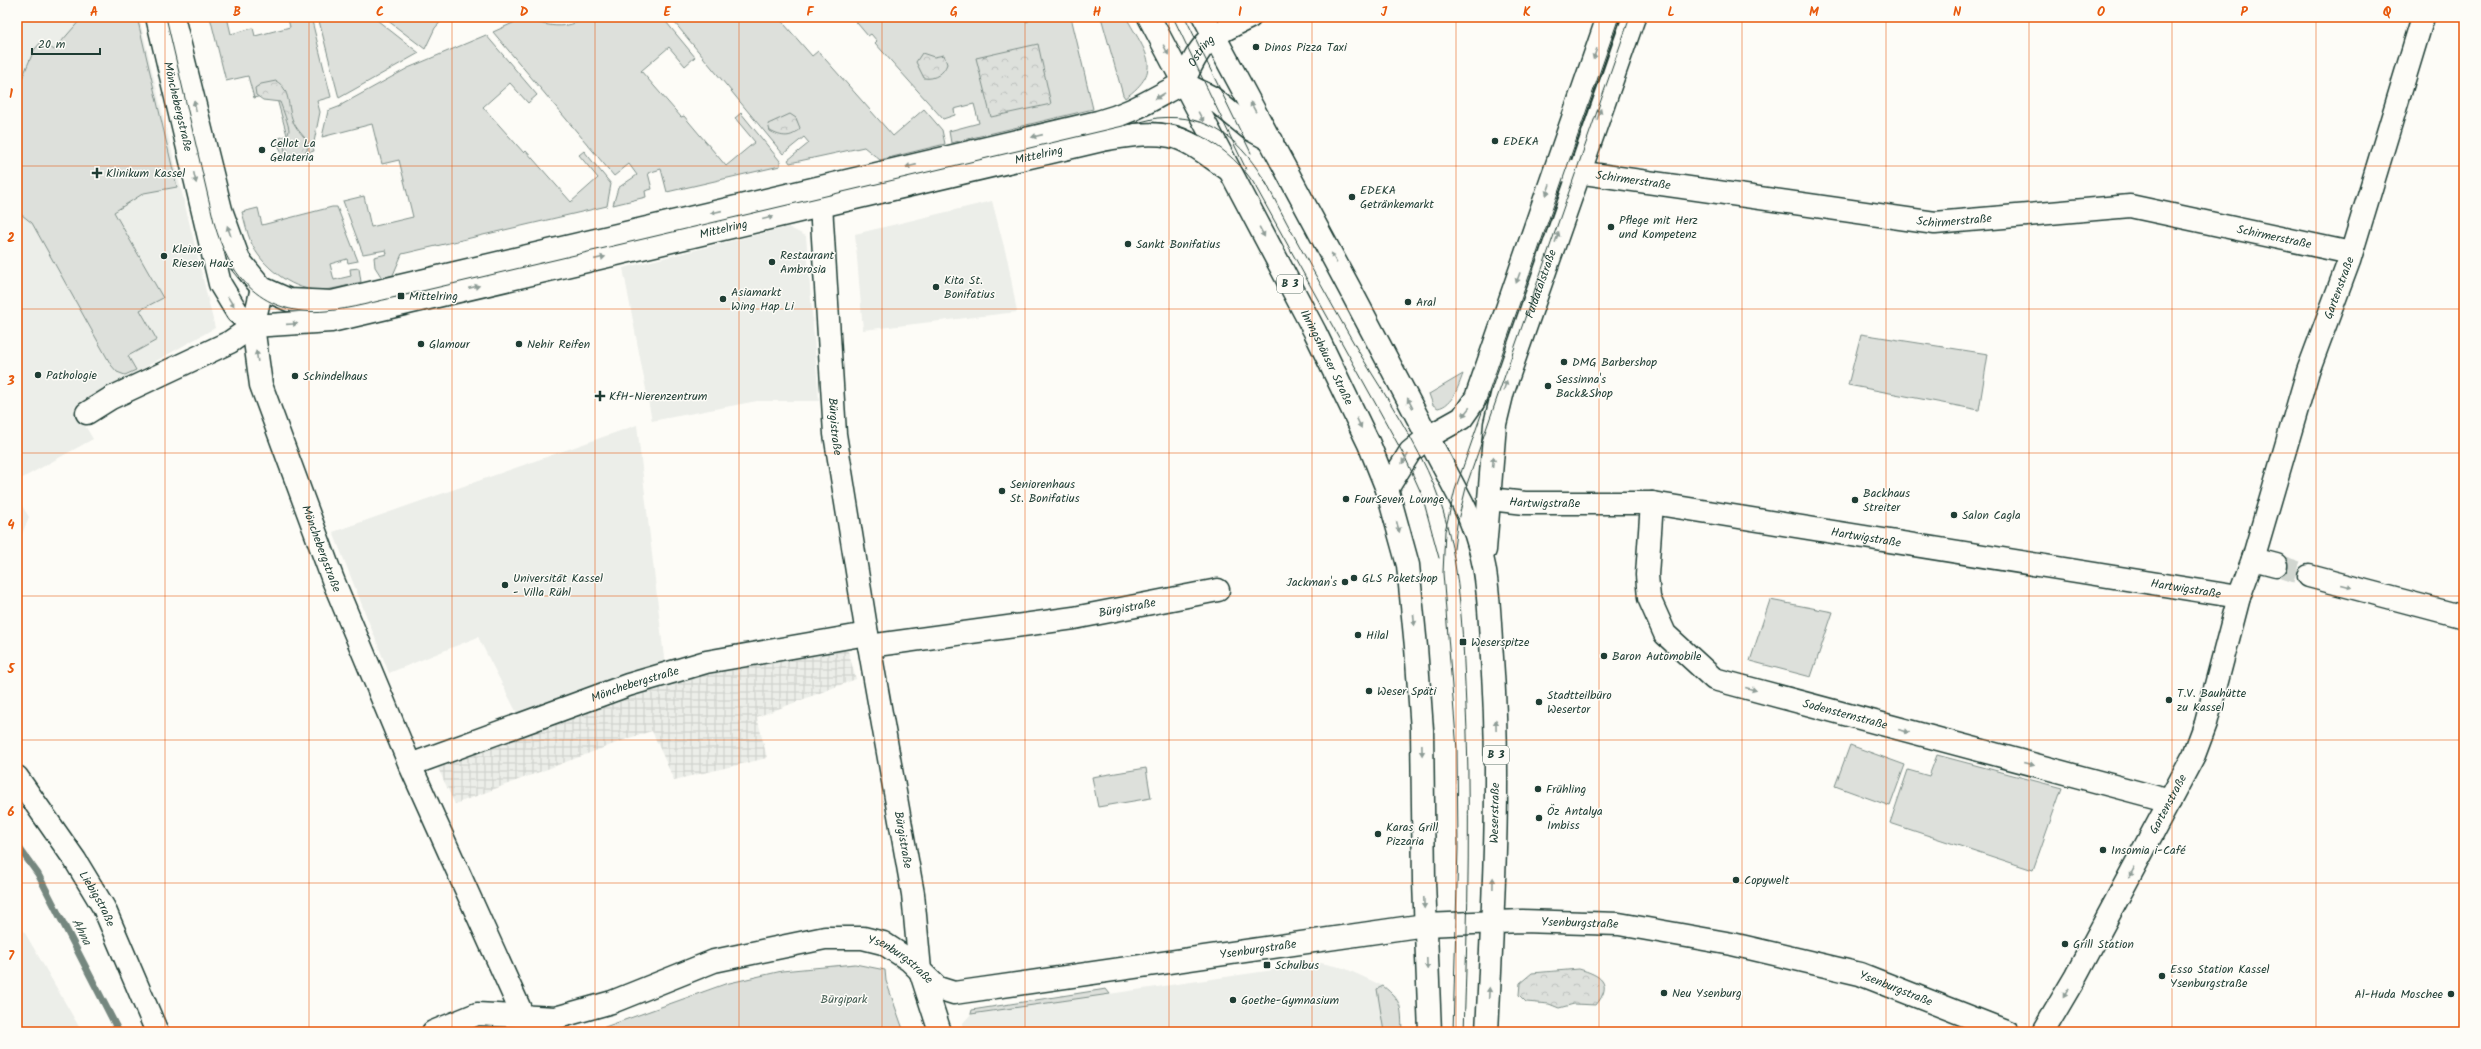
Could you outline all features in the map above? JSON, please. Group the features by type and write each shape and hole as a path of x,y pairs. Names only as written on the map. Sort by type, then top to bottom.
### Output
{"street":[{"name":"Mönchebergstraße","path":"157,17 220,284 237,312 253,326"},
{"name":"Mönchebergstraße","path":"173,17 221,210 239,260 262,288 253,326 261,385 333,580 410,765 527,1024"},
{"name":"Ihringshäuser Straße","path":"1148,17 1315,332 1369,444 1387,489 1408,565 1410,581 1422,730 1425,925"},
{"name":"Ostring","path":"1183,83 1209,26 1250,17"},
{"name":"Fuldatalstraße","path":"1387,489 1405,457 1428,437 1462,418 1476,398 1608,17"},
{"name":"Fuldatalstraße","path":"1484,558 1495,424 1503,391 1634,17"},
{"name":"Gartenstraße","path":"2043,1032 2076,976 2170,801 2194,755 2206,723 2239,597 2253,559 2308,371 2351,253 2423,17"},
{"name":"B 3","path":"1209,26 1428,437"},
{"name":"Mittelring","path":"262,288 289,300 332,302 1117,117 1142,107 1183,83"},
{"path":"1183,83 1211,97 1250,129 1272,142"},
{"name":"Mittelring","path":"253,326 331,321 820,205 1130,134 1171,136 1192,146 1229,170"},
{"name":"Schirmerstraße","path":"1556,169 1935,223 2130,206 2351,253"},
{"name":"Bürgistraße","path":"820,205 824,234 835,434 868,640 913,894 920,970 940,1032"},
{"path":"87,413 111,398 230,342 253,326"},
{"name":"Weserstraße","path":"1428,437 1473,525 1484,558 1497,724 1492,922 1487,1032"},
{"name":"Hartwigstraße","path":"1490,499 1525,503 1652,503 2239,597"},
{"name":"Sodensternstraße","path":"1652,503 1647,575 1649,598 1665,634 1714,679 2170,801"},
{"path":"2253,559 2276,565"},
{"path":"2309,576 2464,617"},
{"name":"Bürgistraße","path":"868,640 1066,619 1218,590"},
{"name":"Mönchebergstraße","path":"410,765 628,685 706,662 868,640"},
{"name":"Liebigstraße","path":"17,777 75,860 104,908 157,1032"},
{"name":"Ysenburgstraße","path":"433,1032 477,1014 527,1024 555,1018 612,1002 714,961 826,938 863,938 883,943 898,952 920,970 938,988 954,993 1425,925 1492,922 1619,924 1732,944 1860,974 2008,1032"},
{"name":"B 3","path":"1425,925 1430,1032"}],"shaded area":[{"name":"Klinikum Kassel","path":"17,17 139,17 215,328 74,407 93,439 17,481"},
{"name":"Kita St. Bonifatius","path":"992,201 1008,262 1017,312 863,330 855,234"},
{"path":"788,227 806,236 819,401 757,401 652,421 623,268"},
{"name":"Universität Kassel - Villa Rühl","path":"637,425 665,666 519,717 478,637 389,673 333,532"},
{"path":"17,498 29,517 22,534 17,537"},
{"path":"846,644 856,679 757,717 767,758 674,780 652,731 632,737 455,804 436,764 633,691 716,670"},
{"path":"17,919 82,1032 17,1032"},
{"name":"Goethe-Gymnasium","path":"1321,963 1344,968 1383,986 1396,996 1401,1005 1402,1032 965,1032 962,1024 971,1014"}],"green space":[{"path":"137,17 177,187 144,193 114,212 163,298 140,310 157,340 128,356 136,370 125,375 117,372 111,365 32,223 17,211 17,90 34,50 42,41 54,50 81,19"},
{"path":"210,17 227,17 231,34 253,28 255,36 290,27 288,19 311,17 331,97 317,101 320,112 313,147 314,151 283,159 277,139 287,135 275,92 254,98 248,76 226,81"},
{"path":"318,17 373,17 419,53 339,98"},
{"path":"383,17 445,17 435,28 425,49"},
{"path":"587,17 662,17 695,57 685,66 669,47 641,71 681,117 684,116 726,166 755,142 735,118 741,113 780,161 780,166 667,192 661,169 648,173 652,189 645,191 646,197 613,205 618,188 637,175 629,164 614,176 493,32 524,18 548,25 564,26"},
{"path":"670,17 778,17 812,56 818,51 893,136 924,109 942,130 945,144 880,160 864,147 790,163 788,160 809,143 804,137 783,154"},
{"path":"852,17 1023,17 1027,22 1034,17 1071,17 1093,109 951,143 949,131 979,123 974,104 954,109 955,115 943,119 875,43 877,41 871,34 868,36"},
{"path":"1101,17 1126,17 1145,50 1148,60 1148,69 1145,78 1137,88 1125,98 1123,95"},
{"path":"486,35 537,95 528,103 510,83 483,107 524,153 526,151 571,202 598,178 579,155 584,151 611,184 607,206 402,254 393,275 382,278 375,267 374,257 387,254 386,250 363,254 343,201 364,196 371,227 413,217 399,160 382,164 372,124 322,137 328,111 341,106 408,68"},
{"path":"1038,44 1051,104 991,117 976,58"},
{"path":"922,53 934,57 944,55 947,64 944,70 935,77 924,78 916,62"},
{"path":"276,81 281,84 286,93 294,124 308,142 307,151 299,157 285,152 285,142 289,130 280,102 263,100 256,95 255,88 261,84"},
{"path":"790,114 796,118 800,128 797,132 782,136 770,131 768,124"},
{"path":"337,207 358,261 348,263 347,259 330,264 334,280 351,276 350,269 359,268 361,282 327,290 306,289 287,280 269,267 255,251 247,231 242,212 258,208 262,225"},
{"path":"1861,334 1988,354 1979,410 1848,385"},
{"path":"1463,374 1454,395 1448,403 1438,408 1433,405 1429,394"},
{"path":"1770,600 1833,612 1811,677 1750,661"},
{"path":"1850,745 1905,765 1890,806 1835,786"},
{"path":"1937,755 2062,788 2033,870 1890,823 1908,770 1929,776"},
{"path":"1146,768 1151,798 1098,807 1092,777"},
{"name":"Bürgipark","path":"855,964 885,970 886,981 904,1032 591,1032 725,984 782,971"},
{"path":"1579,969 1593,974 1602,981 1604,991 1596,1005 1574,1004 1559,1008 1549,1004 1526,1002 1519,995 1520,983 1532,973"},
{"path":"1383,986 1398,1001 1401,1011 1402,1032 1384,1032 1377,989"},
{"path":"1106,989 1110,994 971,1014 972,1010"}],"waterway":[{"name":"Ahna","path":"17,845 38,874 119,1032"}],"tunnel":[{"path":"2276,565 2309,576"}],"tram line":[{"path":"166,17 214,222 221,242 229,260 252,290 267,300 284,308 304,311 326,311 364,305 1157,118 1193,120 1209,125 1223,133 1247,155 1267,185"},
{"path":"1173,17 1246,169"},
{"path":"1185,17 1251,153"},
{"path":"1453,1032 1458,848 1457,750 1443,573 1445,531 1455,490 1619,17"},
{"path":"1454,549 1457,524 1467,484 1630,17"},
{"path":"1152,122 1167,124 1196,133 1222,149 1234,159 1253,182 1405,457 1422,495 1439,558"},
{"path":"1264,179 1335,310 1419,453 1435,488 1449,535 1461,610 1467,728 1468,858 1464,1032"}],"place":[{"name":"Dinos Pizza Taxi","path":"1256,47"},
{"name":"EDEKA","path":"1495,141"},
{"name":"Cellot La Gelateria","path":"262,150"},
{"name":"Klinikum Kassel","path":"97,173"},
{"name":"EDEKA Getränkemarkt","path":"1352,197"},
{"name":"Pflege mit Herz und Kompetenz","path":"1611,227"},
{"name":"Sankt Bonifatius","path":"1128,244"},
{"name":"Kleine Riesen Haus","path":"164,256"},
{"name":"Restaurant Ambrosia","path":"772,262"},
{"name":"Kita St. Bonifatius","path":"936,287"},
{"name":"Mittelring","path":"401,296"},
{"name":"Asiamarkt Wing Hap Li","path":"723,299"},
{"name":"Aral","path":"1408,302"},
{"name":"Glamour","path":"421,344"},
{"name":"Nehir Reifen","path":"519,344"},
{"name":"DMG Barbershop","path":"1564,362"},
{"name":"Pathologie","path":"38,375"},
{"name":"Schindelhaus","path":"295,376"},
{"name":"Sessinna's Back&Shop","path":"1548,386"},
{"name":"KfH-Nierenzentrum","path":"600,396"},
{"name":"Seniorenhaus St. Bonifatius","path":"1002,491"},
{"name":"FourSeven Lounge","path":"1346,499"},
{"name":"Backhaus Streiter","path":"1855,500"},
{"name":"Salon Cagla","path":"1954,515"},
{"name":"GLS Paketshop","path":"1354,578"},
{"name":"Jackman's","path":"1345,582"},
{"name":"Universität Kassel - Villa Rühl","path":"505,585"},
{"name":"Hilal","path":"1358,635"},
{"name":"Weserspitze","path":"1463,642"},
{"name":"Baron Automobile","path":"1604,656"},
{"name":"Weser Späti","path":"1369,691"},
{"name":"T.V. Bauhütte zu Kassel","path":"2169,700"},
{"name":"Stadtteilbüro Wesertor","path":"1539,702"},
{"name":"Frühling","path":"1538,789"},
{"name":"Öz Antalya Imbiss","path":"1539,818"},
{"name":"Karas Grill Pizzaria","path":"1378,834"},
{"name":"Insomia i-Café","path":"2103,850"},
{"name":"Copywelt","path":"1736,880"},
{"name":"Grill Station","path":"2065,944"},
{"name":"Schulbus","path":"1267,965"},
{"name":"Esso Station Kassel Ysenburgstraße","path":"2162,976"},
{"name":"Neu Ysenburg","path":"1664,993"},
{"name":"Al-Huda Moschee","path":"2451,994"},
{"name":"Goethe-Gymnasium","path":"1233,1000"}]}
